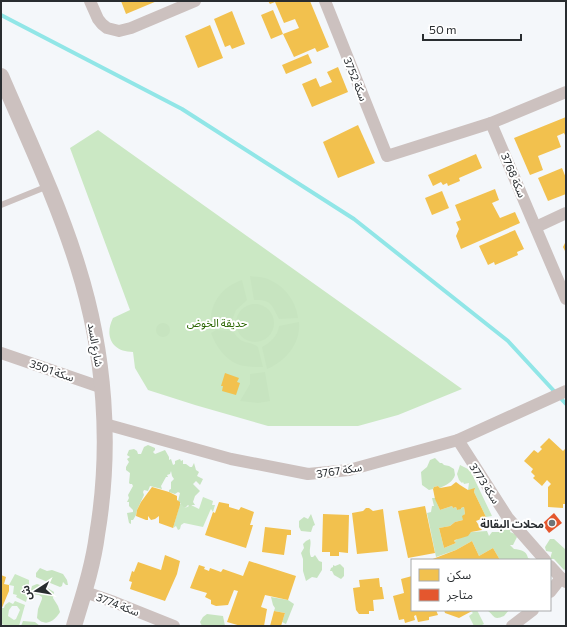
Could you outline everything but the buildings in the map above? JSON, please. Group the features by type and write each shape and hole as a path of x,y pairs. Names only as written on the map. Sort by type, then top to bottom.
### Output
{"street":[{"path":"90,1 98,19 102,24 107,28 119,31 131,28 195,1"},
{"name":"سكة 3752","path":"325,1 387,156 491,123"},
{"name":"شارع السد","path":"1,76 48,186 78,267 91,315 103,388 105,462 102,499 97,537 85,592 74,626"},
{"path":"491,123 566,92"},
{"name":"سكة 3768","path":"491,123 566,299"},
{"path":"536,227 566,214"},
{"name":"سكة 3501","path":"1,353 103,388"},
{"name":"سكة 3767","path":"105,424 231,460 308,474 350,470 458,440 566,391"},
{"name":"سكة 3773","path":"458,440 508,518 544,559"},
{"path":"551,567 563,580 551,591"},
{"name":"سكة 3774","path":"85,592 174,626"},
{"path":"512,626 532,611"}],"lane":[{"path":"1,205 48,186"}],"green space":[{"name":"حديقة الخوض","path":"98,130 462,389 398,415 358,426 268,426 148,390 135,368 133,352 120,349 115,346 110,337 109,331 113,318 130,310 70,148"},
{"path":"250,276 265,278 283,289 295,305 298,318 279,319 275,310 268,302 254,300"},
{"path":"242,280 247,300 236,310 232,320 213,322 211,320 213,307 220,295 224,290"},
{"path":"255,304 265,307 271,313 274,323 271,333 265,339 255,342 245,339 239,333 236,323 239,313 245,307"},
{"path":"299,322 298,337 291,350 274,366 267,369 262,347 273,339 279,326"},
{"path":"160,323 166,323 170,327 170,333 166,337 160,337 156,333 156,327"},
{"path":"216,330 233,331 242,341 251,343 258,347 263,367 240,365 228,359 213,338 211,333"},
{"path":"265,372 270,401 258,403 240,401 250,384 250,374"},
{"path":"148,445 155,448 153,452 155,454 165,450 173,465 175,464 175,461 180,459 181,461 183,460 183,464 190,467 192,467 194,463 196,470 199,472 197,476 203,479 200,485 196,481 193,484 200,491 195,496 193,502 195,505 190,507 188,505 185,508 178,501 180,493 178,492 175,494 169,492 171,489 171,482 174,479 171,471 161,486 162,489 150,486 148,491 144,490 144,495 136,515 133,520 131,520 131,524 129,523 127,513 133,512 133,510 129,506 129,502 127,502 129,498 128,495 133,486 129,483 130,473 126,470 129,462 127,459 130,457 127,455 129,450 134,449 138,454 141,454 144,447"},
{"path":"435,458 440,463 454,469 455,475 453,480 447,484 440,488 438,486 429,490 422,485 421,472 427,467 430,460"},
{"path":"460,465 470,470 492,516 486,517 474,492 475,489 468,490 469,483 464,484 459,480 457,474"},
{"path":"203,497 213,501 212,505 215,505 213,512 211,509 203,527 184,523 178,530 176,526 173,528 180,504 183,504 185,508 191,505 199,509"},
{"path":"432,498 435,498 440,510 452,506 453,508 456,507 457,510 464,507 465,514 463,520 455,522 450,526 439,528 444,548 456,543 454,541 471,532 487,531 489,536 492,532 499,532 498,527 509,524 511,529 510,532 515,534 517,537 513,545 510,545 514,549 525,552 528,558 530,559 499,559 493,548 479,556 472,541 456,550 436,557 427,513 431,512 432,506 434,506"},
{"path":"311,514 315,525 313,526 311,532 301,531 299,521 304,517 308,519"},
{"path":"310,539 311,557 315,555 319,561 322,562 322,570 317,578 312,577 306,581 301,553 304,548 303,544"},
{"path":"550,539 554,539 566,550 566,569 564,570 554,559 550,559 552,552 546,551 545,547"},
{"path":"340,564 344,568 344,576 341,579 330,571 333,565 335,566"},
{"path":"40,568 63,574 68,585 63,582 62,586 60,587 36,577 36,573"},
{"path":"15,574 29,580 29,590 26,602 16,597 17,595 13,594 14,586 9,585"},
{"path":"37,584 54,592 53,598 60,612 55,618 46,623 37,618 42,597 32,594 31,590 32,586"},
{"path":"271,597 288,600 294,604 286,624 282,622 285,613 274,611 275,608"},
{"path":"15,601 25,605 19,626 8,626 1,624 1,608 4,608 9,602 13,604","holes":["12,606 17,606 20,610 16,619 14,620 8,616 9,610"]},
{"path":"471,611 478,611 484,624 474,626 469,616 473,613"},
{"path":"488,611 508,611 504,616 498,618 494,617"},
{"path":"207,614 223,616 225,626 202,626 200,622"},
{"path":"23,621 35,622 40,626 21,626"}],"waterway":[{"path":"1,15 182,109 354,219 508,341 566,404"}],"place":[{"name":"محلات البقالة","path":"552,523"}]}
